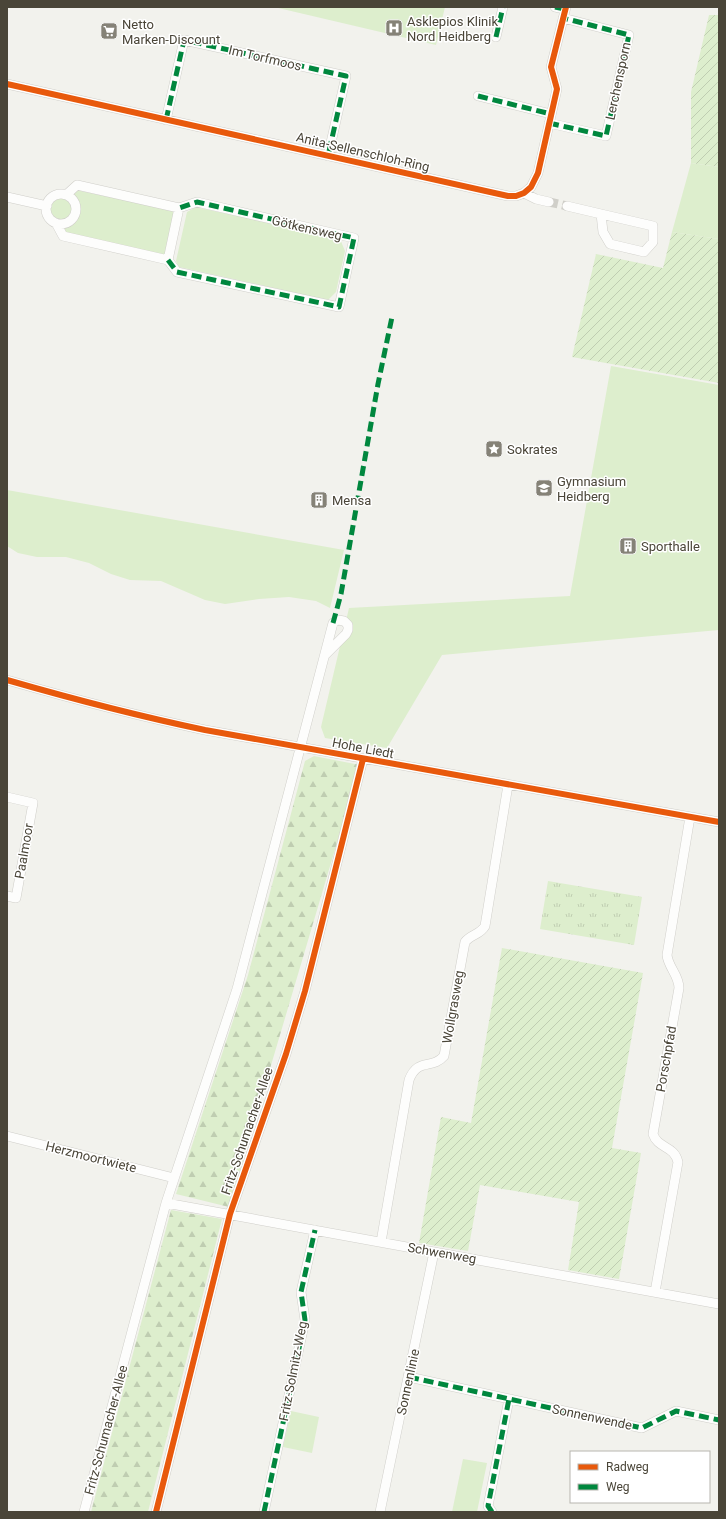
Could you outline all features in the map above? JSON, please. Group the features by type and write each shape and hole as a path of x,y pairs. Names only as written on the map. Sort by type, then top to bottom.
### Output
{"street":[{"path":"496,37 503,7"},
{"path":"524,193 531,187 538,173 557,89 551,67 565,12 555,7"},
{"name":"Lerchensporn","path":"550,118 606,136 629,35 565,12"},
{"name":"Im Torfmoos","path":"166,120 184,40 346,76 328,156"},
{"name":"Anita-Sellenschloh-Ring","path":"7,84 508,196 516,196 524,193 536,199 549,202"},
{"path":"478,96 550,118"},
{"name":"Götkensweg","path":"66,195 77,185 179,208 197,202 354,238 339,307 177,272 168,260"},
{"path":"56,223 61,224 70,221 76,214 76,204 74,200 66,195 56,195 49,201 47,206 50,218 56,223 63,236 168,260 179,208"},
{"path":"7,197 47,206"},
{"path":"567,206 653,226 653,242 644,252 610,244 603,232 601,214"},
{"name":"Fritz-Schumacher-Allee","path":"84,1512 166,1203 237,989 325,655"},
{"name":"Hohe Liedt","path":"7,680 60,696 156,720 205,730 719,822"},
{"name":"Fritz-Schumacher-Allee","path":"156,1512 230,1214 286,1054 305,991 363,759"},
{"name":"Wollgrasweg","path":"381,1242 409,1080 415,1069 425,1064 436,1062 444,1056 465,942 480,932 485,926 508,785"},
{"name":"Paalmoor","path":"7,797 33,803 11,897"},
{"name":"Porschpfad","path":"655,1292 678,1162 673,1151 658,1143 653,1134 679,988 678,978 669,964 667,955 690,817"},
{"name":"Herzmoortwiete","path":"7,1136 174,1178"},
{"name":"Schwenweg","path":"166,1203 719,1304"},
{"name":"Fritz-Solmitz-Weg","path":"264,1512 305,1320 301,1292 315,1230"},
{"name":"Sonnenlinie","path":"380,1512 434,1252"},
{"name":"Sonnenwende","path":"409,1377 642,1428 676,1411 719,1420"},
{"path":"492,1512 488,1506 510,1399"}],"green space":[{"name":"Asklepios Klinik Nord Heidberg","path":"274,7 445,7 436,45"},
{"path":"709,15 719,15 719,167 691,163 691,92"},
{"path":"691,163 719,167 719,239 672,232"},
{"path":"76,190 176,211 166,255 66,233 60,225 72,220 77,213 76,204 69,194"},
{"path":"62,196 71,200 75,209 71,218 62,222 53,218 49,209 53,200"},
{"path":"196,207 340,239 345,251 336,292 328,300 179,267 176,261 187,212"},
{"path":"672,232 719,239 719,383 572,357 596,254 663,268"},
{"path":"611,366 719,385 719,630 442,655 387,748 325,738 321,727 349,608 570,596"},
{"path":"7,490 344,550 330,608 316,601 289,597 259,599 225,604 205,600 161,581 130,580 111,574 89,563 66,557 37,557 18,553 7,546"},
{"path":"314,756 360,765 229,1207 176,1194 248,975 305,761"},
{"path":"548,881 642,897 634,945 540,929"},
{"path":"502,948 643,973 612,1148 641,1153 619,1279 568,1270 579,1202 480,1185 468,1251 419,1243 441,1117 471,1123"},
{"path":"171,1210 222,1219 148,1512 91,1512"},
{"path":"291,1411 319,1417 312,1453 283,1447"},
{"path":"463,1459 487,1463 477,1512 452,1512"}],"tunnel":[{"path":"549,202 567,206"}],"marked path":[{"path":"496,37 503,7"},
{"path":"555,7 565,9"},
{"path":"549,123 606,136 629,35 563,18"},
{"path":"166,120 184,40 346,76 328,156"},
{"path":"478,96 551,114"},
{"path":"168,260 177,272 339,307 354,238 197,202 179,208"},
{"path":"333,623 341,594 378,384 392,317"},
{"path":"264,1512 305,1320 301,1292 315,1230"},
{"path":"409,1377 642,1428 676,1411 719,1420"},
{"path":"492,1512 488,1506 509,1399"}],"cycle path":[{"path":"7,84 508,196 516,196 524,193 531,187 538,173 557,89 551,67 566,7"},
{"path":"7,680 106,707 205,730 719,822"},
{"path":"156,1512 230,1214 286,1054 305,991 363,759"}],"place":[{"name":"Asklepios Klinik Nord Heidberg","path":"394,28"},
{"name":"Netto Marken-Discount","path":"109,31"},
{"name":"Sokrates","path":"494,449"},
{"name":"Gymnasium Heidberg","path":"544,488"},
{"name":"Mensa","path":"319,500"},
{"name":"Sporthalle","path":"628,546"}]}
